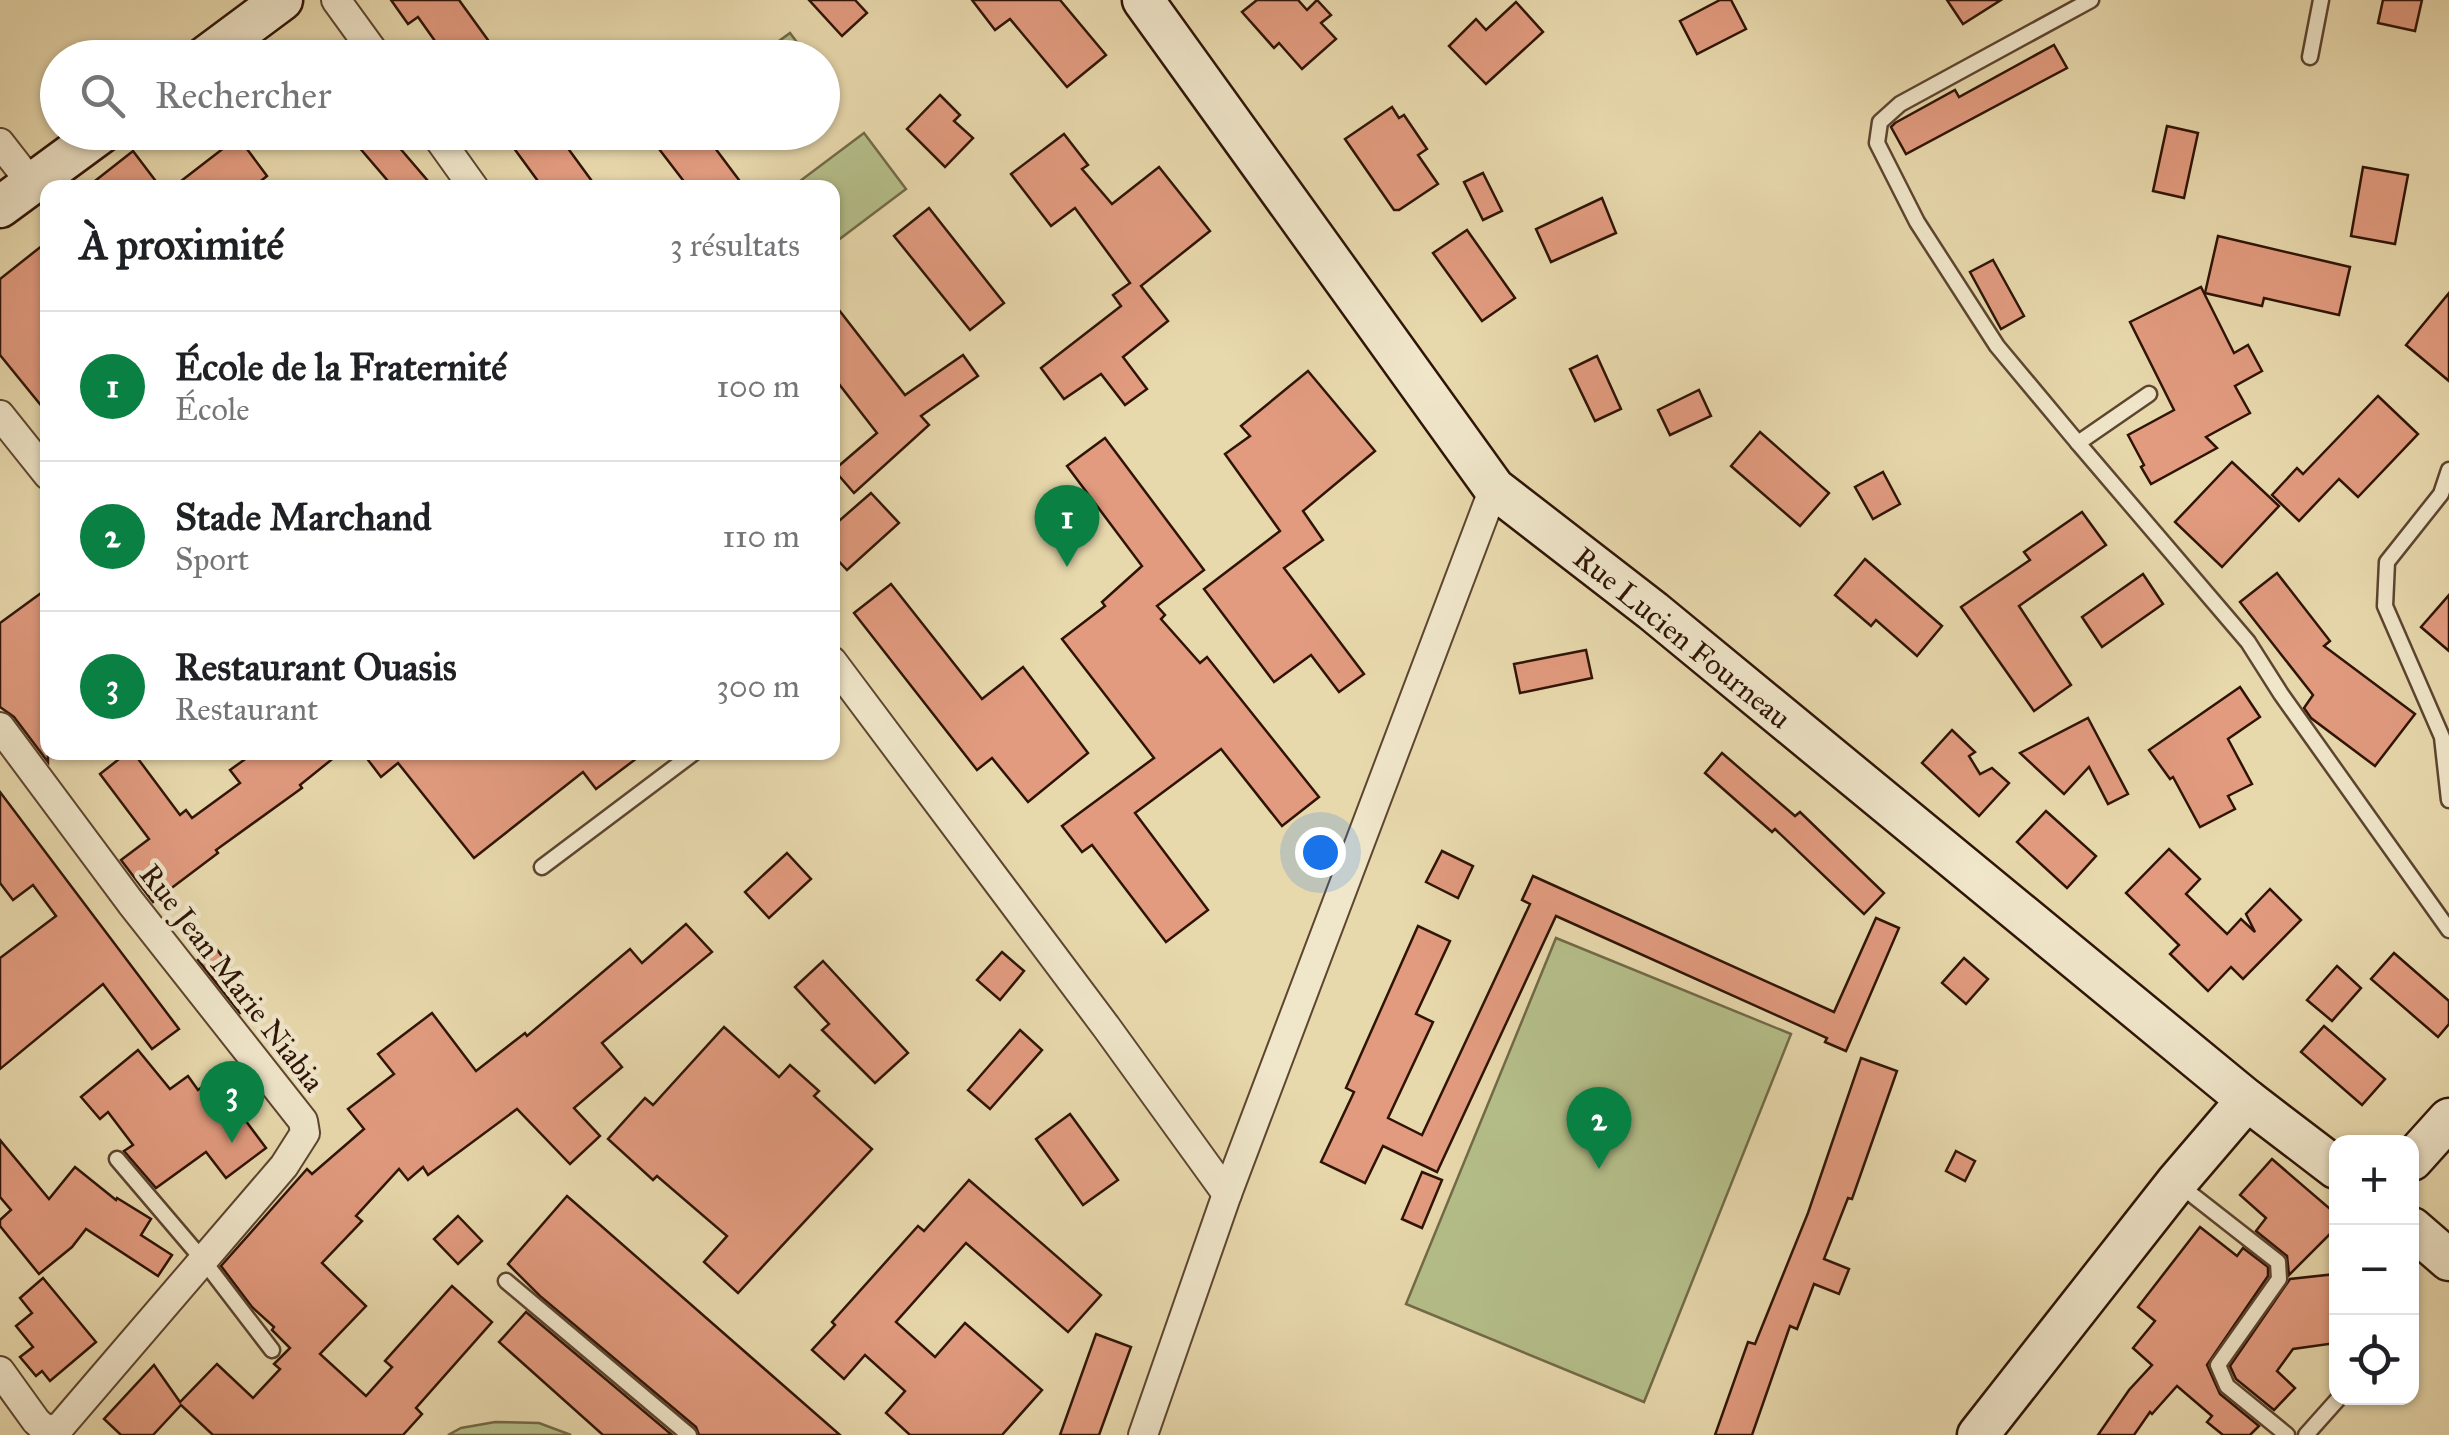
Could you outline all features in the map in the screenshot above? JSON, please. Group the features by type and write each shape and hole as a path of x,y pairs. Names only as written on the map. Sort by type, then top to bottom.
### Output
{"street":[{"path":"228,40 282,0"},
{"path":"336,0 365,40"},
{"name":"Rue Lucien Fourneau","path":"1143,0 1494,488 1653,611 2247,1100 2329,1163"},
{"path":"0,143 16,196 78,150"},
{"path":"447,150 468,180"},
{"path":"0,415 40,465"},
{"path":"1143,1435 1227,1194 1494,488"},
{"path":"840,673 1227,1194"},
{"name":"Rue Jean Marie Niabia","path":"0,727 305,1126 306,1133 297,1150 60,1427 49,1433 36,1421 0,1371"},
{"path":"1978,1435 2176,1183 2247,1100"},
{"path":"2419,1152 2449,1119"},
{"path":"2419,1234 2449,1260"}],"lane":[{"path":"2090,0 1900,104 1880,122 1878,143 1917,222 1997,346 2248,642 2280,694 2449,930"},
{"path":"2310,58 2320,0"},
{"path":"2078,443 2149,394"},
{"path":"2449,470 2440,494 2387,562 2385,606 2442,738 2449,800"},
{"path":"542,866 684,760"},
{"path":"117,1159 204,1260 272,1350"},
{"path":"2176,1183 2278,1262 2279,1279 2218,1365 2227,1386 2287,1435"},
{"path":"506,1282 689,1435"},
{"path":"2306,1435 2333,1405"}],"green space":[{"path":"864,133 906,189 840,239 840,180 801,180"},
{"path":"1556,938 1791,1034 1644,1402 1406,1304"},
{"path":"495,1422 539,1423 571,1435 448,1435 461,1428"}],"building":[{"path":"391,0 459,0 488,40 434,40 418,17 408,24"},
{"path":"809,0 855,0 867,13 842,36"},
{"path":"972,0 1060,0 1106,55 1067,87 1010,19 995,30"},
{"path":"1257,0 1298,0 1307,10 1317,0 1331,15 1321,23 1336,39 1302,69 1279,43 1274,48 1242,12"},
{"path":"1720,0 1731,0 1746,29 1697,54 1680,21"},
{"path":"1947,0 2001,0 1963,24"},
{"path":"2383,0 2422,0 2415,31 2378,23"},
{"path":"1516,2 1543,32 1486,84 1449,46 1476,19 1486,30"},
{"path":"2054,45 2067,68 1906,154 1891,127 1895,123 1955,90 1959,97"},
{"path":"940,95 960,115 954,121 973,138 945,167 907,129"},
{"path":"1392,107 1399,118 1404,115 1427,149 1418,155 1438,184 1399,210 1394,210 1345,139"},
{"path":"2167,126 2198,133 2184,198 2153,191"},
{"path":"1064,134 1088,165 1082,169 1112,204 1159,167 1210,231 1141,286 1168,321 1123,357 1147,389 1125,405 1101,374 1064,399 1041,368 1121,306 1113,295 1130,283 1075,208 1051,226 1011,174"},
{"path":"221,150 248,150 267,176 262,180 182,180"},
{"path":"361,150 401,150 427,180 387,180"},
{"path":"515,150 569,150 591,180 537,180"},
{"path":"660,150 716,150 739,180 683,180"},
{"path":"133,151 155,180 96,180"},
{"path":"2363,167 2408,175 2395,244 2351,236"},
{"path":"1483,173 1502,211 1483,220 1464,182"},
{"path":"1602,198 1616,233 1551,262 1536,229"},
{"path":"929,208 1004,303 970,330 894,236"},
{"path":"1467,230 1515,298 1482,321 1433,253"},
{"path":"2218,236 2350,267 2339,315 2264,298 2262,306 2205,293"},
{"path":"40,247 40,404 0,355 0,279"},
{"path":"1993,260 2024,316 2001,329 1970,272"},
{"path":"2201,287 2234,353 2248,345 2262,371 2235,386 2250,413 2206,437 2217,448 2151,484 2128,435 2174,410 2130,322"},
{"path":"2449,293 2449,381 2406,345"},
{"path":"840,311 905,395 963,355 978,376 921,416 929,425 854,493 840,477 840,465 877,433 840,385"},
{"path":"1597,356 1621,409 1595,421 1570,369"},
{"path":"1308,371 1375,451 1303,511 1323,540 1284,568 1364,674 1339,692 1311,655 1274,682 1204,589 1280,531 1225,454 1250,436 1241,426"},
{"path":"1699,390 1711,416 1670,435 1658,410"},
{"path":"2378,396 2418,434 2358,497 2339,479 2299,521 2272,495 2297,468 2303,474"},
{"path":"1760,432 1829,493 1800,526 1731,466"},
{"path":"1105,438 1204,570 1157,606 1165,615 1161,619 1200,663 1207,657 1319,797 1282,826 1221,749 1135,813 1208,910 1166,942 1092,845 1082,852 1062,826 1154,758 1062,639 1105,606 1102,602 1142,566 1067,466"},
{"path":"2232,462 2279,506 2222,567 2175,522"},
{"path":"1883,472 1900,504 1873,519 1855,487"},
{"path":"871,493 899,523 847,570 840,563 840,520"},
{"path":"2082,512 2106,545 2019,606 2071,685 2034,711 1961,607 2030,560 2024,552"},
{"path":"1865,559 1942,626 1917,656 1876,620 1871,626 1835,595"},
{"path":"2277,573 2330,641 2324,646 2415,714 2375,766 2311,718 2304,708 2313,695 2240,602"},
{"path":"2143,574 2163,604 2102,647 2082,617"},
{"path":"891,584 982,699 1023,667 1088,753 1028,802 992,758 977,770 854,613"},
{"path":"40,594 40,751 14,717 0,707 0,623"},
{"path":"2449,595 2449,651 2421,627"},
{"path":"1586,650 1592,678 1520,693 1514,664"},
{"path":"2240,687 2260,717 2228,739 2252,784 2228,796 2235,809 2200,827 2173,777 2170,779 2149,750"},
{"path":"2088,718 2128,794 2108,804 2089,767 2064,794 2020,753"},
{"path":"1952,730 1975,752 1969,756 1980,774 1992,768 2009,783 1979,816 1922,763"},
{"path":"1722,753 1795,816 1800,812 1884,893 1864,914 1775,829 1772,832 1705,773"},
{"path":"118,760 139,760 180,815 186,810 192,818 240,783 230,770 244,760 331,760 300,785 302,788 216,850 218,853 153,902 121,860 149,839 100,774"},
{"path":"368,760 634,760 596,789 583,772 474,858 398,763 381,777"},
{"path":"0,792 179,1029 152,1049 103,984 0,1069 0,958 56,916 33,885 13,900 0,883"},
{"path":"2046,811 2096,856 2067,888 2017,842"},
{"path":"2169,849 2200,879 2186,894 2227,934 2241,919 2255,932 2246,914 2270,889 2301,920 2243,979 2231,967 2208,991 2170,954 2179,945 2126,893"},
{"path":"1442,851 1473,866 1458,898 1426,882"},
{"path":"787,853 811,879 769,918 745,892"},
{"path":"1533,876 1834,1012 1876,918 1899,928 1846,1051 1825,1042 1827,1038 1556,916 1437,1172 1383,1146 1365,1183 1321,1162 1354,1092 1346,1088 1418,926 1450,941 1416,1014 1433,1022 1388,1118 1422,1135 1530,904 1522,900"},
{"path":"686,924 712,952 602,1043 622,1067 574,1108 600,1136 570,1164 517,1109 428,1175 423,1167 408,1180 399,1169 356,1216 362,1221 322,1263 366,1306 320,1354 366,1396 392,1367 385,1361 452,1286 492,1322 416,1408 422,1414 403,1435 213,1435 181,1405 153,1435 121,1435 104,1419 154,1365 180,1402 217,1364 253,1398 280,1369 274,1364 290,1348 221,1266 307,1169 312,1174 364,1129 348,1109 394,1074 378,1054 432,1013 476,1071 525,1033 527,1036 630,949 642,963"},
{"path":"215,947 256,1001 240,1013 198,960"},
{"path":"1002,952 1024,971 1000,1000 977,980"},
{"path":"2394,953 2449,1001 2449,1024 2438,1037 2371,979"},
{"path":"1964,958 1988,979 1966,1004 1942,983"},
{"path":"823,961 908,1053 875,1083 822,1030 829,1024 795,987"},
{"path":"2337,966 2361,988 2332,1021 2307,1000"},
{"path":"2324,1026 2385,1079 2362,1105 2301,1052"},
{"path":"724,1027 779,1077 790,1065 819,1091 814,1096 872,1149 738,1293 704,1262 727,1236 657,1176 653,1180 608,1139 645,1098 653,1105"},
{"path":"1020,1030 1042,1050 990,1109 968,1090"},
{"path":"138,1050 170,1089 188,1076 198,1090 214,1078 266,1148 226,1178 206,1152 156,1188 124,1151 133,1145 108,1112 100,1119 81,1097"},
{"path":"1861,1058 1897,1071 1852,1199 1848,1198 1824,1259 1849,1269 1839,1294 1814,1284 1797,1329 1790,1326 1752,1435 1715,1435 1748,1342 1755,1344 1808,1213"},
{"path":"1070,1114 1118,1180 1083,1205 1036,1139"},
{"path":"0,1140 49,1199 75,1167 116,1200 151,1219 141,1235 172,1255 158,1276 86,1229 72,1247 39,1274 0,1226 0,1220 11,1210 0,1197"},
{"path":"1956,1151 1975,1161 1965,1181 1946,1171"},
{"path":"2272,1159 2329,1208 2329,1235 2289,1275 2287,1256 2256,1231 2266,1218 2240,1195"},
{"path":"1422,1172 1442,1180 1422,1228 1402,1219"},
{"path":"969,1180 1101,1295 1068,1332 966,1243 896,1322 935,1357 965,1323 1042,1390 1002,1435 910,1435 886,1413 905,1391 865,1355 844,1379 812,1350 918,1226 924,1231"},
{"path":"567,1196 840,1435 699,1435 696,1427 540,1296 508,1264"},
{"path":"458,1216 482,1241 458,1264 434,1239"},
{"path":"2200,1227 2237,1256 2243,1248 2268,1267 2268,1276 2207,1365 2220,1394 2259,1426 2250,1435 2223,1435 2207,1422 2212,1416 2177,1386 2150,1412 2134,1435 2098,1435 2152,1365 2133,1348 2155,1321 2138,1307"},
{"path":"2329,1275 2329,1344 2293,1349 2277,1371 2295,1388 2274,1410 2236,1379 2230,1366 2290,1279"},
{"path":"43,1278 96,1342 50,1381 42,1371 36,1376 20,1357 33,1347 16,1326 32,1313 20,1298"},
{"path":"526,1312 672,1435 603,1435 499,1342"},
{"path":"1096,1334 1131,1347 1099,1435 1060,1435"}],"place":[{"name":"École de la Fraternité","path":"1067,567"},
{"name":"Restaurant Ouasis","path":"232,1143"},
{"name":"Stade Marchand","path":"1599,1169"}]}
